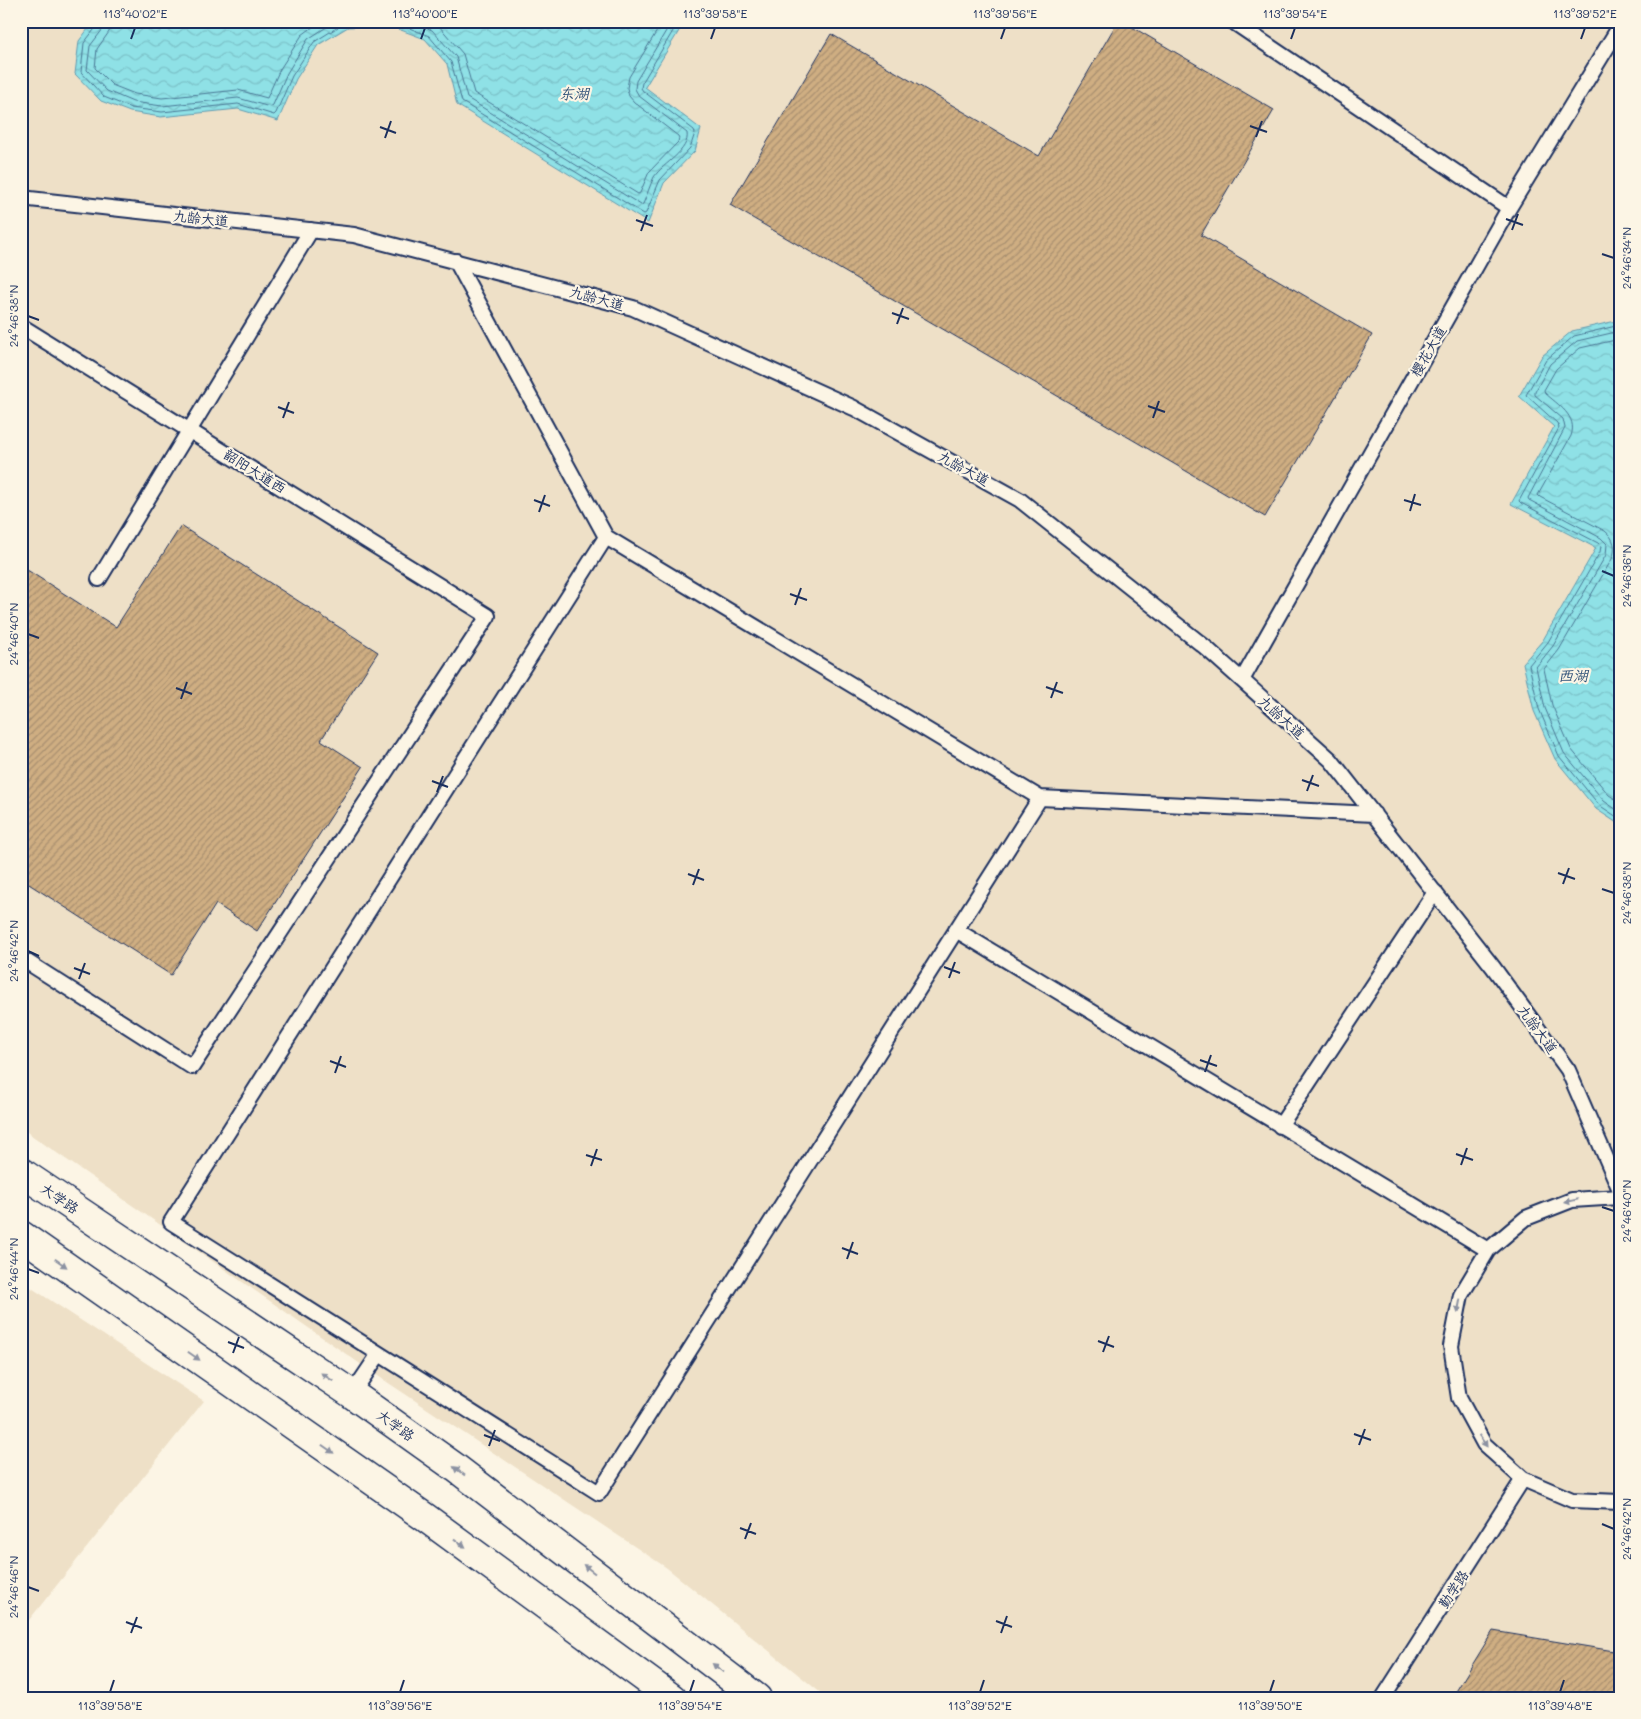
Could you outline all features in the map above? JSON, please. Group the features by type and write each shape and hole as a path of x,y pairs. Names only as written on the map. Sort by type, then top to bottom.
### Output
{"main road":[{"name":"大学路","path":"21,1172 352,1394 456,1468 757,1698"},
{"path":"21,1235 426,1518 672,1698"}],"lane":[{"path":"1232,21 1509,208"},
{"name":"樱花大道","path":"1242,680 1509,208 1620,26"},
{"name":"九龄大道","path":"21,198 354,235 633,308 854,408 1020,500 1204,647 1330,760 1493,967 1568,1070 1620,1190"},
{"path":"99,579 311,230"},
{"path":"456,261 606,537 1040,798 1374,814"},
{"name":"韶阳大道西","path":"21,326 488,616 192,1068 21,958"},
{"path":"606,537 172,1222 599,1493 1040,798"},
{"path":"1280,1126 1435,892"},
{"path":"956,930 1488,1250"},
{"path":"1620,1197 1572,1200 1526,1218 1488,1250 1461,1295 1451,1346 1459,1398 1484,1444 1523,1480 1572,1500 1620,1502"},
{"path":"352,1394 379,1354"},
{"name":"勤学路","path":"1383,1698 1523,1480"}],"shaded area":[{"path":"21,21 1620,21 1620,1698 827,1698 667,1568 369,1370 21,1128"},
{"path":"21,1281 204,1401 21,1630"}],"water":[{"name":"东湖","path":"94,21 685,21 645,87 701,129 695,151 664,183 648,223 457,105 447,64 425,39 390,26 348,27 318,45 296,79 278,121 238,109 161,117 130,112 101,101 75,74 79,41"},
{"name":"西湖","path":"1620,320 1620,825 1596,809 1555,759 1534,711 1523,663 1543,640 1596,548 1511,504 1554,427 1519,396 1542,356 1572,331"}],"building":[{"path":"1118,21 1122,21 1274,110 1201,235 1372,335 1265,517 730,205 831,34 1039,156"},
{"path":"181,526 378,652 321,740 363,767 257,931 216,904 171,975 21,879 21,566 116,627"},
{"path":"1493,1631 1620,1652 1620,1698 1452,1698"}]}
